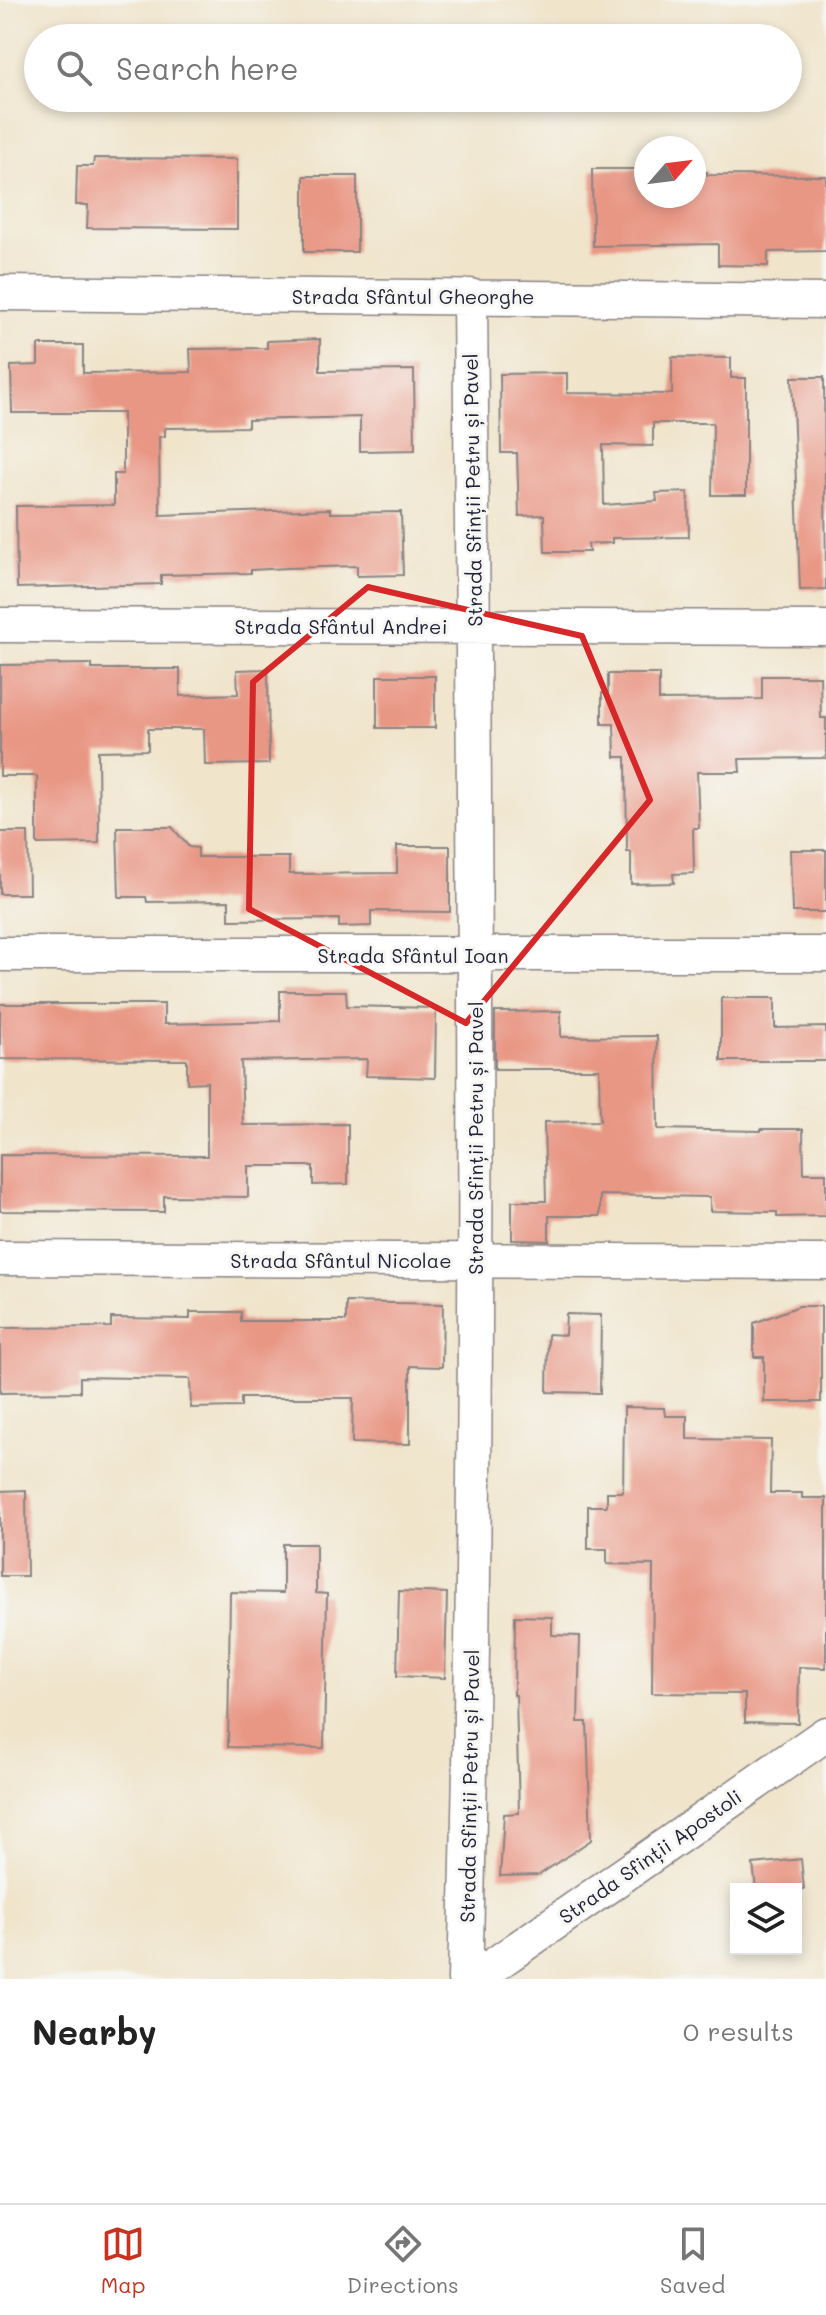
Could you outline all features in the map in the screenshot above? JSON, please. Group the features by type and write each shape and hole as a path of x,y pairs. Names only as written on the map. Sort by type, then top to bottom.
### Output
{"street":[{"name":"Strada Sfântul Gheorghe","path":"0,293 826,301"},
{"name":"Strada Sfinții Petru și Pavel","path":"465,1979 476,1261 470,296"},
{"name":"Strada Sfântul Andrei","path":"0,625 826,628"},
{"name":"Strada Sfântul Ioan","path":"0,954 826,954"},
{"name":"Strada Sfântul Nicolae","path":"0,1258 826,1262"},
{"name":"Strada Sfinții Apostoli","path":"474,1979 826,1734"}],"highlighted area":[{"path":"368,587 582,636 650,800 466,1023 249,909 253,682"}],"building":[{"path":"94,158 237,159 237,229 87,228 88,205 76,205 77,166 93,166"},
{"path":"592,169 634,169 634,208 706,208 706,172 707,175 826,176 826,251 768,252 768,266 718,265 718,244 593,246"},
{"path":"304,176 357,176 357,252 304,252"},
{"path":"320,339 320,371 414,370 415,450 360,451 360,417 248,420 248,427 165,428 165,436 159,437 160,515 330,509 330,513 401,512 403,575 357,576 357,566 288,568 251,570 251,573 161,575 161,584 17,588 16,506 114,505 114,474 123,474 123,413 12,413 11,366 38,365 38,345 83,345 83,373 191,372 190,349 267,348 267,341"},
{"path":"672,357 731,358 731,378 746,378 746,495 712,495 713,423 653,423 653,446 603,445 604,505 657,501 656,493 688,492 689,537 612,538 612,543 588,544 589,552 545,552 544,515 519,516 517,453 501,453 500,374 567,373 567,393 672,394"},
{"path":"792,377 824,377 826,589 800,590"},
{"path":"92,664 92,669 180,669 180,696 238,694 237,670 268,669 269,764 205,765 204,729 148,729 148,750 98,751 99,843 37,844 37,776 0,776 0,665"},
{"path":"608,674 659,674 659,700 762,699 762,676 820,676 821,718 826,718 826,758 739,759 740,772 697,772 699,828 693,828 694,873 673,874 674,883 631,884 631,852 627,852 626,757 615,757 614,724 602,724 602,693 608,693"},
{"path":"377,676 435,676 435,728 377,728"},
{"path":"117,827 172,827 189,847 198,848 198,857 289,857 289,874 397,873 397,846 450,846 450,912 371,911 371,926 339,927 339,919 229,920 229,901 147,902 146,897 119,897"},
{"path":"0,832 28,832 29,894 0,894"},
{"path":"790,850 826,850 826,912 792,912"},
{"path":"280,991 346,991 347,1006 436,1008 435,1078 366,1076 367,1059 241,1061 243,1125 348,1124 348,1184 313,1185 313,1166 248,1166 248,1197 164,1196 164,1212 0,1211 0,1155 207,1156 207,1082 187,1083 187,1060 0,1059 0,1004 164,1004 164,1024 280,1021"},
{"path":"721,998 775,998 775,1028 826,1027 826,1061 721,1061"},
{"path":"561,1011 561,1037 657,1036 658,1129 803,1129 804,1173 826,1173 826,1216 777,1217 777,1212 710,1211 710,1197 600,1195 600,1216 549,1216 549,1241 512,1240 512,1201 546,1201 544,1122 600,1121 599,1069 495,1069 495,1012"},
{"path":"346,1302 443,1304 442,1367 410,1366 410,1444 352,1443 353,1398 241,1398 241,1407 191,1408 190,1379 80,1377 80,1392 0,1393 0,1328 111,1327 111,1318 190,1319 190,1312 241,1312 241,1321 346,1321"},
{"path":"799,1306 821,1306 821,1402 764,1402 764,1357 754,1357 754,1323"},
{"path":"566,1314 601,1315 600,1393 547,1392 548,1334 565,1335"},
{"path":"624,1407 664,1408 665,1416 687,1416 687,1439 771,1440 770,1493 802,1493 802,1498 826,1498 826,1668 799,1667 798,1723 745,1722 745,1694 652,1693 653,1565 607,1564 607,1549 588,1549 588,1506 607,1506 607,1492 623,1492"},
{"path":"26,1490 27,1576 0,1576 0,1491"},
{"path":"283,1544 316,1544 316,1593 327,1594 324,1748 228,1747 230,1592 283,1593"},
{"path":"399,1591 447,1593 445,1678 397,1676"},
{"path":"515,1616 552,1617 552,1635 580,1636 578,1722 587,1722 591,1840 539,1875 500,1876 504,1814 519,1813 514,1695"},
{"path":"801,1859 804,1889 802,1883 755,1883 753,1864"}]}
